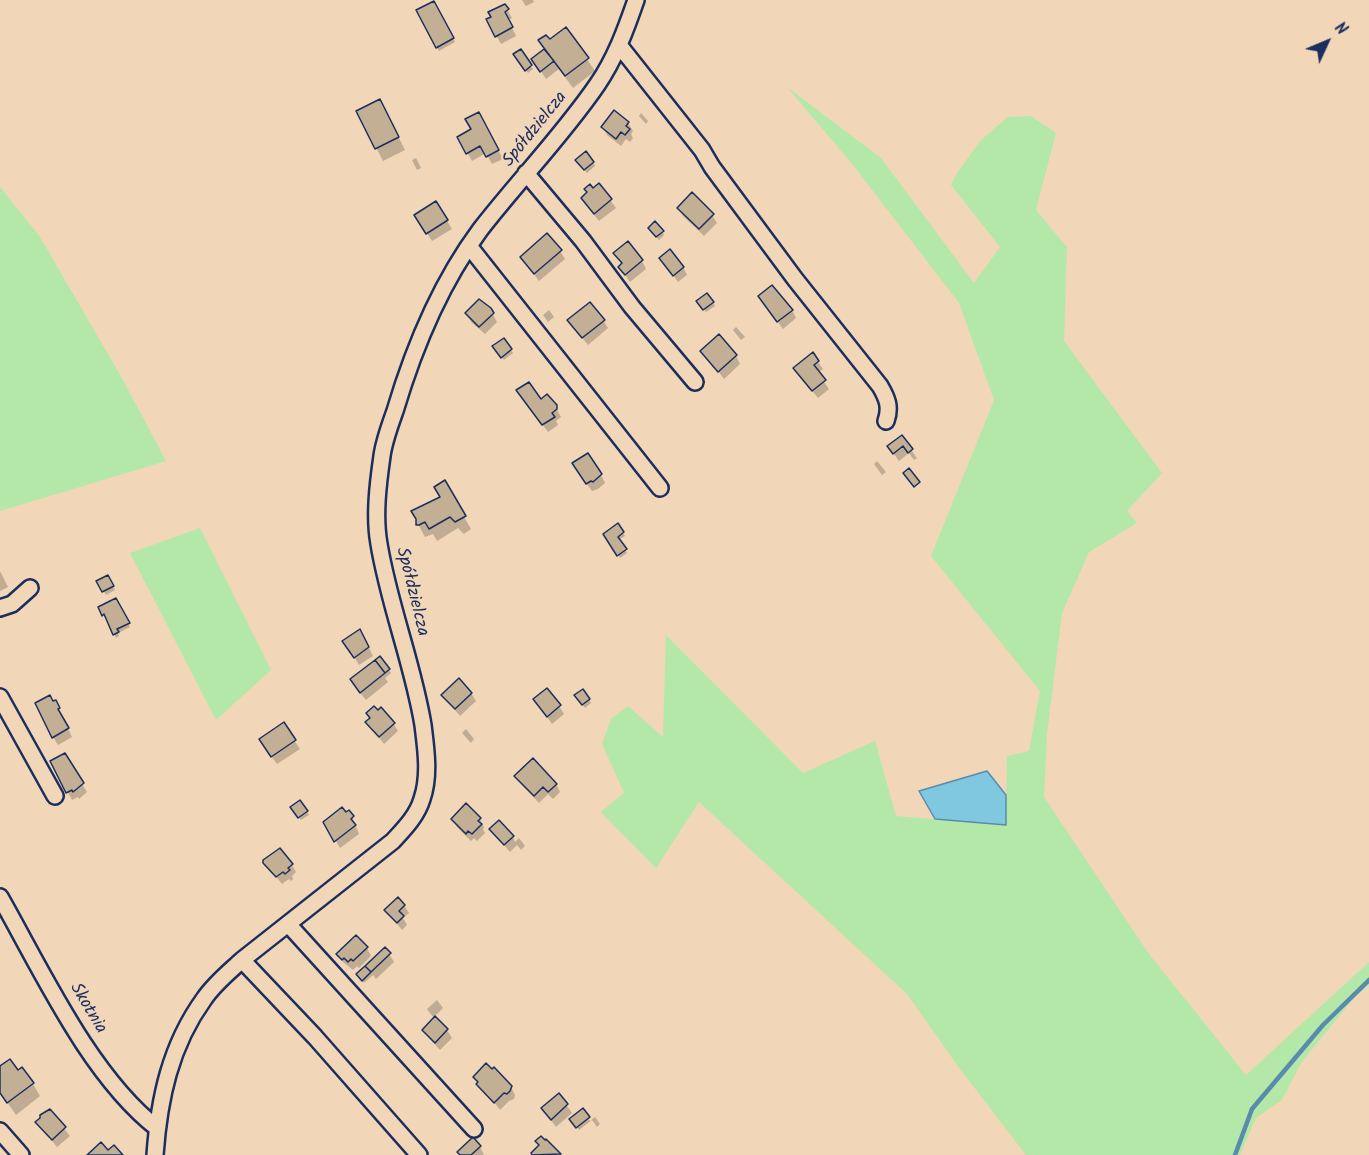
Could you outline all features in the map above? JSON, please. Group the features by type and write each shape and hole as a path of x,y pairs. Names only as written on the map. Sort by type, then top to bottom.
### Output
{"street":[{"name":"Spółdzielcza","path":"155,1155 157,1128 169,1069 181,1035 204,998 242,960 393,841 411,821 422,800 427,772 418,694 378,543 377,499 382,452 401,389 438,298 469,246 598,83 620,45 636,0"},
{"path":"620,45 702,150 712,167 795,279 880,386 887,397 890,410 886,421"},
{"path":"526,173 583,242 632,307 695,382"},
{"path":"469,246 660,488"},
{"path":"0,608 12,604 30,588"},
{"path":"0,697 56,796"},
{"name":"Skotnia","path":"0,897 78,1034 126,1101 157,1128"},
{"path":"288,924 474,1129"},
{"path":"242,960 315,1037 419,1155"},
{"path":"0,1131 21,1155"}],"green space":[{"path":"787,87 881,158 974,283 1000,247 951,185 957,173 981,140 1008,117 1031,116 1056,133 1036,210 1067,247 1064,341 1162,473 1127,511 1137,523 1089,552 1062,613 1047,734 1044,797 1149,954 1246,1075 1369,962 1369,985 1354,998 1301,1063 1282,1100 1256,1118 1240,1155 1026,1155 960,1069 907,994 699,802 656,868 601,812 624,793 602,744 611,719 628,706 663,737 666,635 803,773 875,741 896,816 1006,825 1007,756 1029,751 1040,691 931,556 994,400 959,303 853,165"},
{"path":"0,187 40,237 123,380 166,461 0,511"},
{"path":"200,528 271,670 216,720 130,553"}],"water":[{"path":"987,771 1006,795 1006,825 935,819 919,791"}],"building":[{"path":"434,1 454,38 436,48 416,10"},
{"path":"505,4 509,9 505,12 513,27 495,37 486,19 491,17 488,12"},
{"path":"566,27 589,58 565,76 538,40 546,35 550,39"},
{"path":"521,49 532,65 525,71 513,54"},
{"path":"544,49 554,61 540,72 531,59"},
{"path":"380,99 399,137 375,149 356,111"},
{"path":"614,110 629,122 626,126 630,129 625,135 621,132 616,139 601,127"},
{"path":"479,112 499,150 486,157 480,146 466,154 457,137 471,129 465,119"},
{"path":"586,151 594,162 584,170 575,160"},
{"path":"599,183 612,199 594,214 581,198 587,192 584,189 590,184 593,188"},
{"path":"692,192 714,214 699,229 677,208"},
{"path":"436,201 448,220 426,234 414,215"},
{"path":"655,221 664,231 656,237 648,228"},
{"path":"547,233 562,250 534,274 520,257"},
{"path":"628,241 643,260 625,275 618,267 622,263 613,253"},
{"path":"670,249 684,267 673,276 659,258"},
{"path":"772,285 793,310 777,322 758,296"},
{"path":"707,293 714,302 703,310 696,301"},
{"path":"479,299 494,313 479,327 465,313"},
{"path":"590,302 605,320 582,338 567,320"},
{"path":"719,334 737,355 718,372 700,351"},
{"path":"504,338 512,349 501,358 492,346"},
{"path":"813,352 819,361 814,365 826,380 812,391 793,368"},
{"path":"529,382 541,399 547,394 557,405 557,409 552,413 555,417 542,425 516,390"},
{"path":"902,435 913,449 908,453 903,446 893,454 887,446"},
{"path":"588,453 602,474 593,482 586,484 572,463"},
{"path":"909,468 920,482 914,487 903,473"},
{"path":"445,480 466,516 455,522 450,517 429,529 425,522 416,525 416,519 411,511 440,497 434,487"},
{"path":"618,523 624,532 618,537 627,549 617,556 603,534"},
{"path":"108,575 114,586 102,592 96,581"},
{"path":"116,598 130,623 117,629 119,632 113,635 104,614 102,616 98,607"},
{"path":"360,629 369,647 354,658 342,641"},
{"path":"380,656 390,669 385,673 375,660"},
{"path":"375,660 385,673 360,693 350,679"},
{"path":"459,678 472,693 455,709 441,695"},
{"path":"547,688 561,705 547,717 533,699"},
{"path":"583,689 590,699 582,705 574,695"},
{"path":"50,695 53,701 56,700 60,708 58,709 69,728 52,738 35,703"},
{"path":"374,706 378,710 381,707 395,723 379,737 365,722 370,718 366,713"},
{"path":"284,722 296,740 271,757 259,739"},
{"path":"65,753 84,783 73,792 72,790 66,793 50,761"},
{"path":"533,758 557,784 548,792 543,787 534,796 514,776"},
{"path":"300,800 308,811 298,818 290,807"},
{"path":"466,803 481,818 478,821 482,824 472,834 468,831 466,834 451,819"},
{"path":"342,807 354,816 351,819 356,825 334,842 323,822"},
{"path":"499,820 514,836 504,845 489,829"},
{"path":"280,848 293,864 285,874 283,872 276,877 263,863 263,860"},
{"path":"398,897 405,905 399,911 404,916 397,923 384,910"},
{"path":"356,935 368,947 353,961 351,959 348,962 344,958 342,960 336,954"},
{"path":"385,947 391,953 371,972 365,966"},
{"path":"365,966 371,972 362,981 356,974"},
{"path":"435,1016 448,1029 435,1043 422,1030"},
{"path":"10,1059 18,1070 22,1067 34,1083 7,1103 0,1093 0,1066"},
{"path":"486,1063 492,1069 494,1067 512,1086 507,1094 504,1093 494,1103 476,1084 478,1082 473,1077"},
{"path":"559,1093 568,1104 551,1120 541,1108"},
{"path":"583,1108 590,1117 576,1128 569,1119"},
{"path":"50,1109 66,1127 52,1140 35,1122 40,1115"},
{"path":"541,1136 561,1154 532,1155 531,1153 539,1145 535,1141"},
{"path":"473,1137 481,1146 471,1155 460,1155 457,1152"},
{"path":"101,1142 108,1150 114,1145 123,1155 87,1155"}],"waterway":[{"path":"1235,1155 1252,1109 1323,1025 1369,980"}]}
